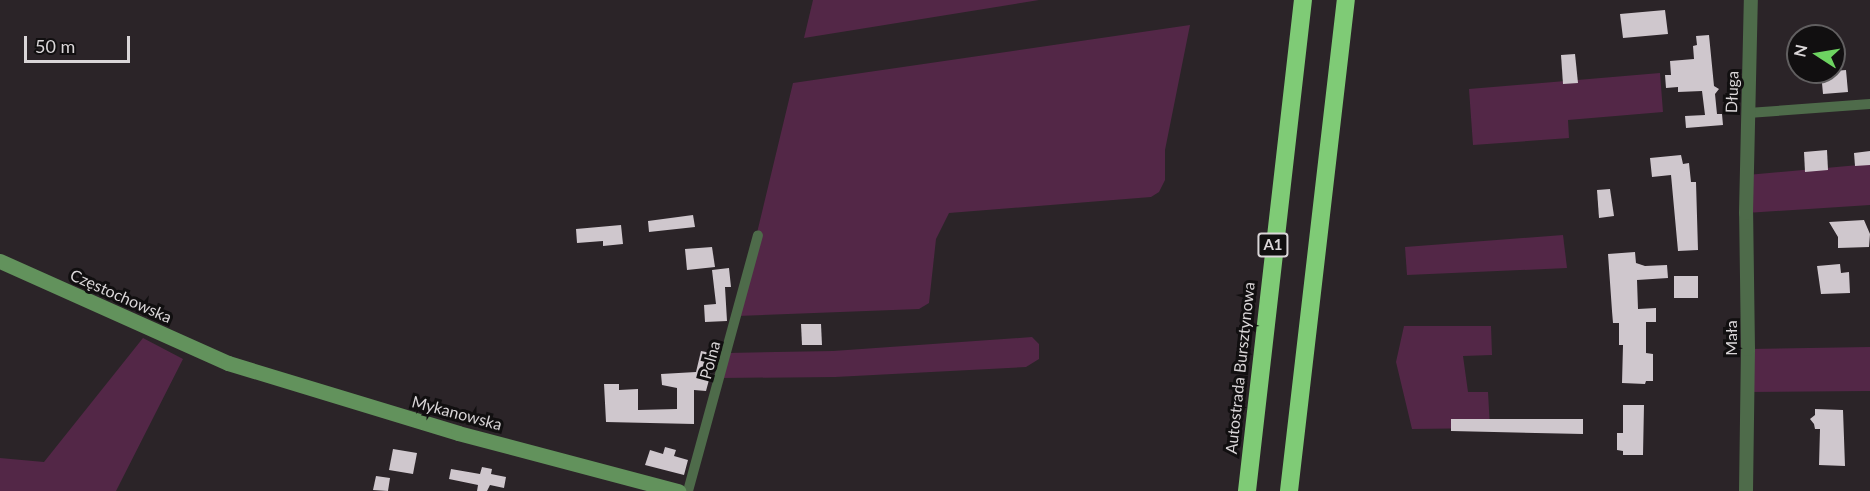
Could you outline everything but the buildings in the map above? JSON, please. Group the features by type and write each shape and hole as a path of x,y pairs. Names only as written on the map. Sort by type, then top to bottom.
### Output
{"highway":[{"name":"Autostrada Bursztynowa","path":"1246,491 1303,0"},
{"path":"1289,491 1346,0"}],"main road":[{"name":"Częstochowska","path":"0,261 228,363"},
{"name":"Mykanowska","path":"228,363 447,430 678,491"}],"street":[{"name":"Długa","path":"1746,184 1751,0"},
{"path":"1748,113 1870,104"},
{"name":"Mała","path":"1746,184 1748,349 1746,491"},
{"name":"Polna","path":"688,491 758,235"}],"shaded area":[{"path":"813,0 1039,0 804,38"},
{"path":"1190,25 1165,150 1165,180 1159,192 1151,197 949,213 936,239 929,303 919,309 737,316 793,83"},
{"path":"1660,73 1663,112 1568,120 1569,138 1473,145 1469,89"},
{"path":"1870,164 1870,205 1746,213 1747,175"},
{"path":"1563,235 1567,268 1407,275 1405,247"},
{"path":"1404,326 1491,326 1492,355 1463,356 1468,392 1488,392 1490,428 1412,429 1396,362"},
{"path":"1032,337 1039,344 1039,359 1026,367 835,377 721,378 728,353 833,351"},
{"path":"143,338 183,359 116,491 0,491 0,458 44,462"},
{"path":"1870,347 1870,391 1747,392 1748,349"}]}
